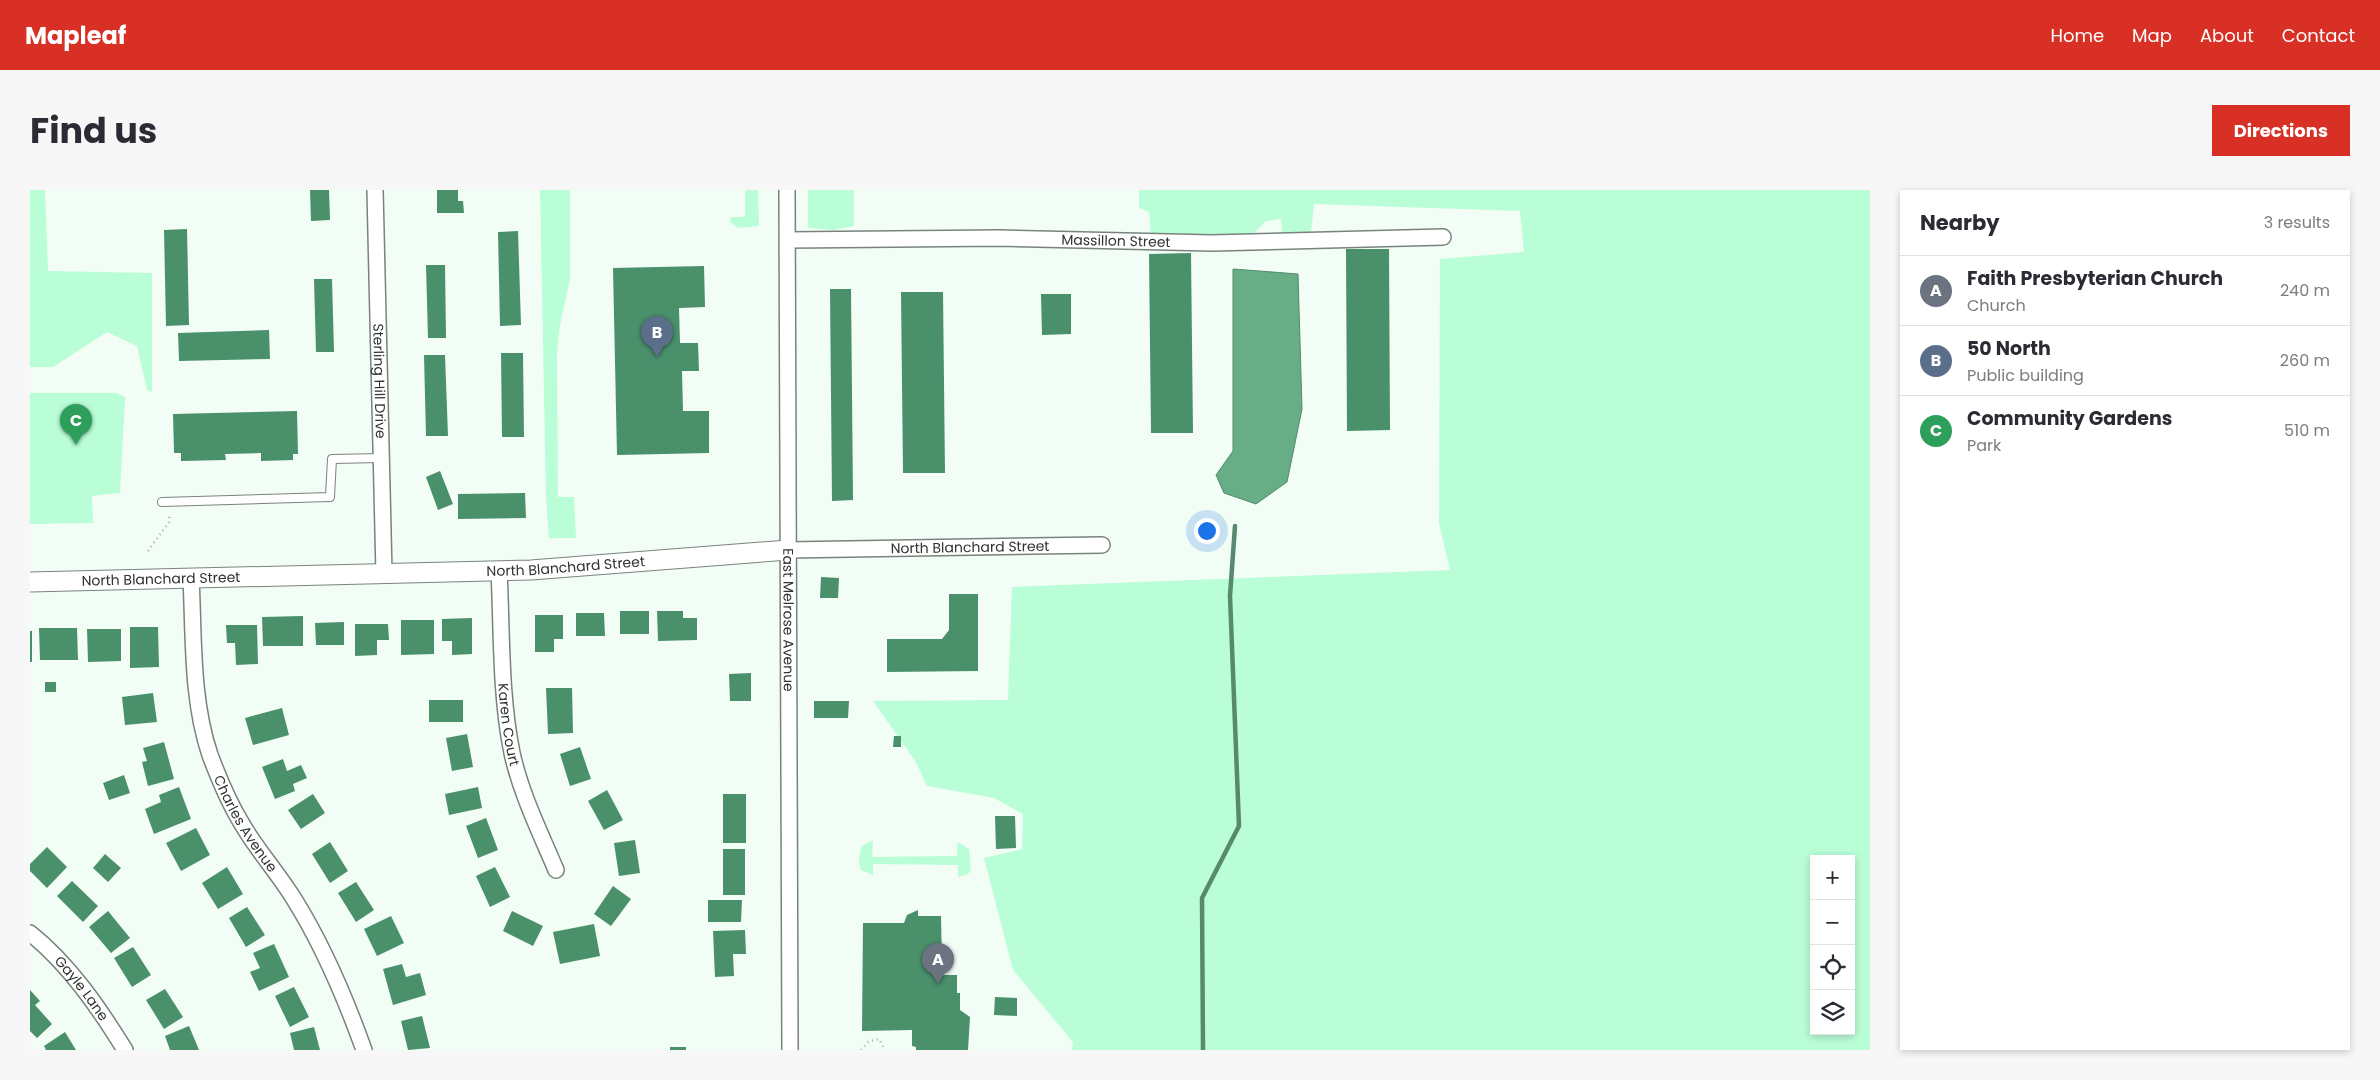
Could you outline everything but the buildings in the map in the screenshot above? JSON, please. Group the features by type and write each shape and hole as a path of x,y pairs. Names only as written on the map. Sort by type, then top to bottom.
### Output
{"street":[{"name":"Sterling Hill Drive","path":"374,190 384,574"},
{"name":"East Melrose Avenue","path":"787,190 790,1050"},
{"name":"Massillon Street","path":"788,240 999,238 1212,242 1443,237"},
{"name":"North Blanchard Street","path":"30,582 499,571 587,567 720,554 788,550 1102,545"},
{"name":"Karen Court","path":"499,571 505,709 512,753 521,786 556,870"},
{"name":"Charles Avenue","path":"192,578 197,689 201,722 210,754 226,795 242,825 294,898 327,957 342,988 364,1050"},
{"name":"Gayle Lane","path":"30,933 68,971 110,1026 125,1050"}],"lane":[{"path":"162,502 330,497 332,459 381,458"}],"path":[{"path":"148,551 169,522 171,502"},
{"path":"861,1050 869,1041 880,1039 885,1050"}],"shaded area":[{"path":"30,190 45,190 48,271 152,273 152,392 147,390 137,346 107,332 53,367 30,367"},
{"path":"540,190 570,190 570,279 560,325 557,353 558,497 574,497 576,538 549,538 546,497"},
{"path":"745,190 758,190 759,226 738,228 730,222 731,217 745,217"},
{"path":"808,190 854,190 854,226 833,230 808,228"},
{"path":"1139,190 1870,190 1870,1050 1072,1050 1073,1042 1013,970 984,858 1022,849 1023,814 994,798 927,786 916,762 873,701 1008,700 1012,587 1450,570 1439,523 1440,259 1524,252 1520,211 1314,204 1311,232 1282,234 1281,219 1266,221 1253,234 1151,235 1149,212 1139,208"},
{"path":"1233,269 1298,274 1302,409 1287,482 1256,504 1224,493 1216,475 1233,451"},
{"path":"30,393 116,393 125,397 120,493 92,496 93,523 30,524"},
{"path":"873,840 872,857 957,856 958,842 969,849 971,869 968,874 958,877 958,865 873,864 873,875 861,870 859,861 862,846"}],"waterway":[{"path":"1203,1050 1202,898 1239,826 1230,596 1235,526"}],"place":[{"name":"50 North","path":"657,357"},
{"name":"Community Gardens","path":"76,445"},
{"name":"Faith Presbyterian Church","path":"938,984"}]}
